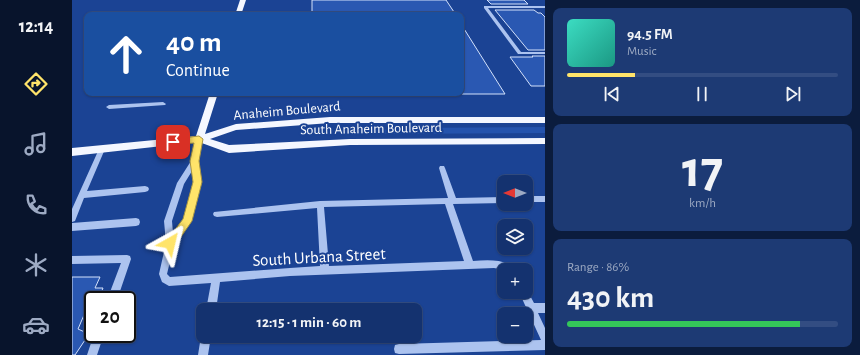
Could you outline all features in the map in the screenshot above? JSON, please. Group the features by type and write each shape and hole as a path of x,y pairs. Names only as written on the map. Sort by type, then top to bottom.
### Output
{"main road":[{"path":"239,12 242,0"},
{"path":"199,139 213,96"},
{"name":"Anaheim Boulevard","path":"72,152 199,139 236,127 330,120 387,119"},
{"name":"South Anaheim Boulevard","path":"387,119 545,120"},
{"name":"South Anaheim Boulevard","path":"199,139 229,150 350,142 545,141"}],"lane":[{"path":"545,7 485,7 520,52 545,53"},
{"path":"109,107 163,104"},
{"path":"194,161 199,139"},
{"path":"72,218 102,149"},
{"name":"South Urbana Street","path":"170,243 187,221 197,182 194,161"},
{"name":"South Urbana Street","path":"194,161 181,183 168,221 170,243 163,274 165,279 169,282 325,270 470,265 497,266"},
{"path":"442,168 470,265"},
{"path":"83,195 145,189"},
{"path":"533,199 545,199"},
{"path":"217,214 320,204 497,200"},
{"path":"320,204 325,270"},
{"path":"72,227 136,222"},
{"path":"72,260 127,259 115,291"},
{"path":"212,303 216,279"},
{"path":"533,308 545,308"},
{"path":"533,312 545,339"},
{"path":"92,355 96,343"},
{"path":"203,355 205,343"},
{"path":"399,349 545,345"}],"shaded area":[{"path":"545,127 545,133 368,134 378,130 403,128"}],"building":[{"path":"312,0 446,0 454,12 312,12"},
{"path":"487,0 524,0 528,4 491,4"},
{"path":"495,10 534,10 541,13 545,17 545,50 528,50"},
{"path":"464,29 505,94 464,94"},
{"path":"532,56 545,56 545,86 531,86 510,57 533,57"},
{"path":"72,277 100,277 95,288 103,288 102,291 84,291 84,315 78,329 84,332 84,342 75,355 72,355"}],"route":[{"path":"170,243 187,221 197,182 194,161 199,139 173,142"}]}
